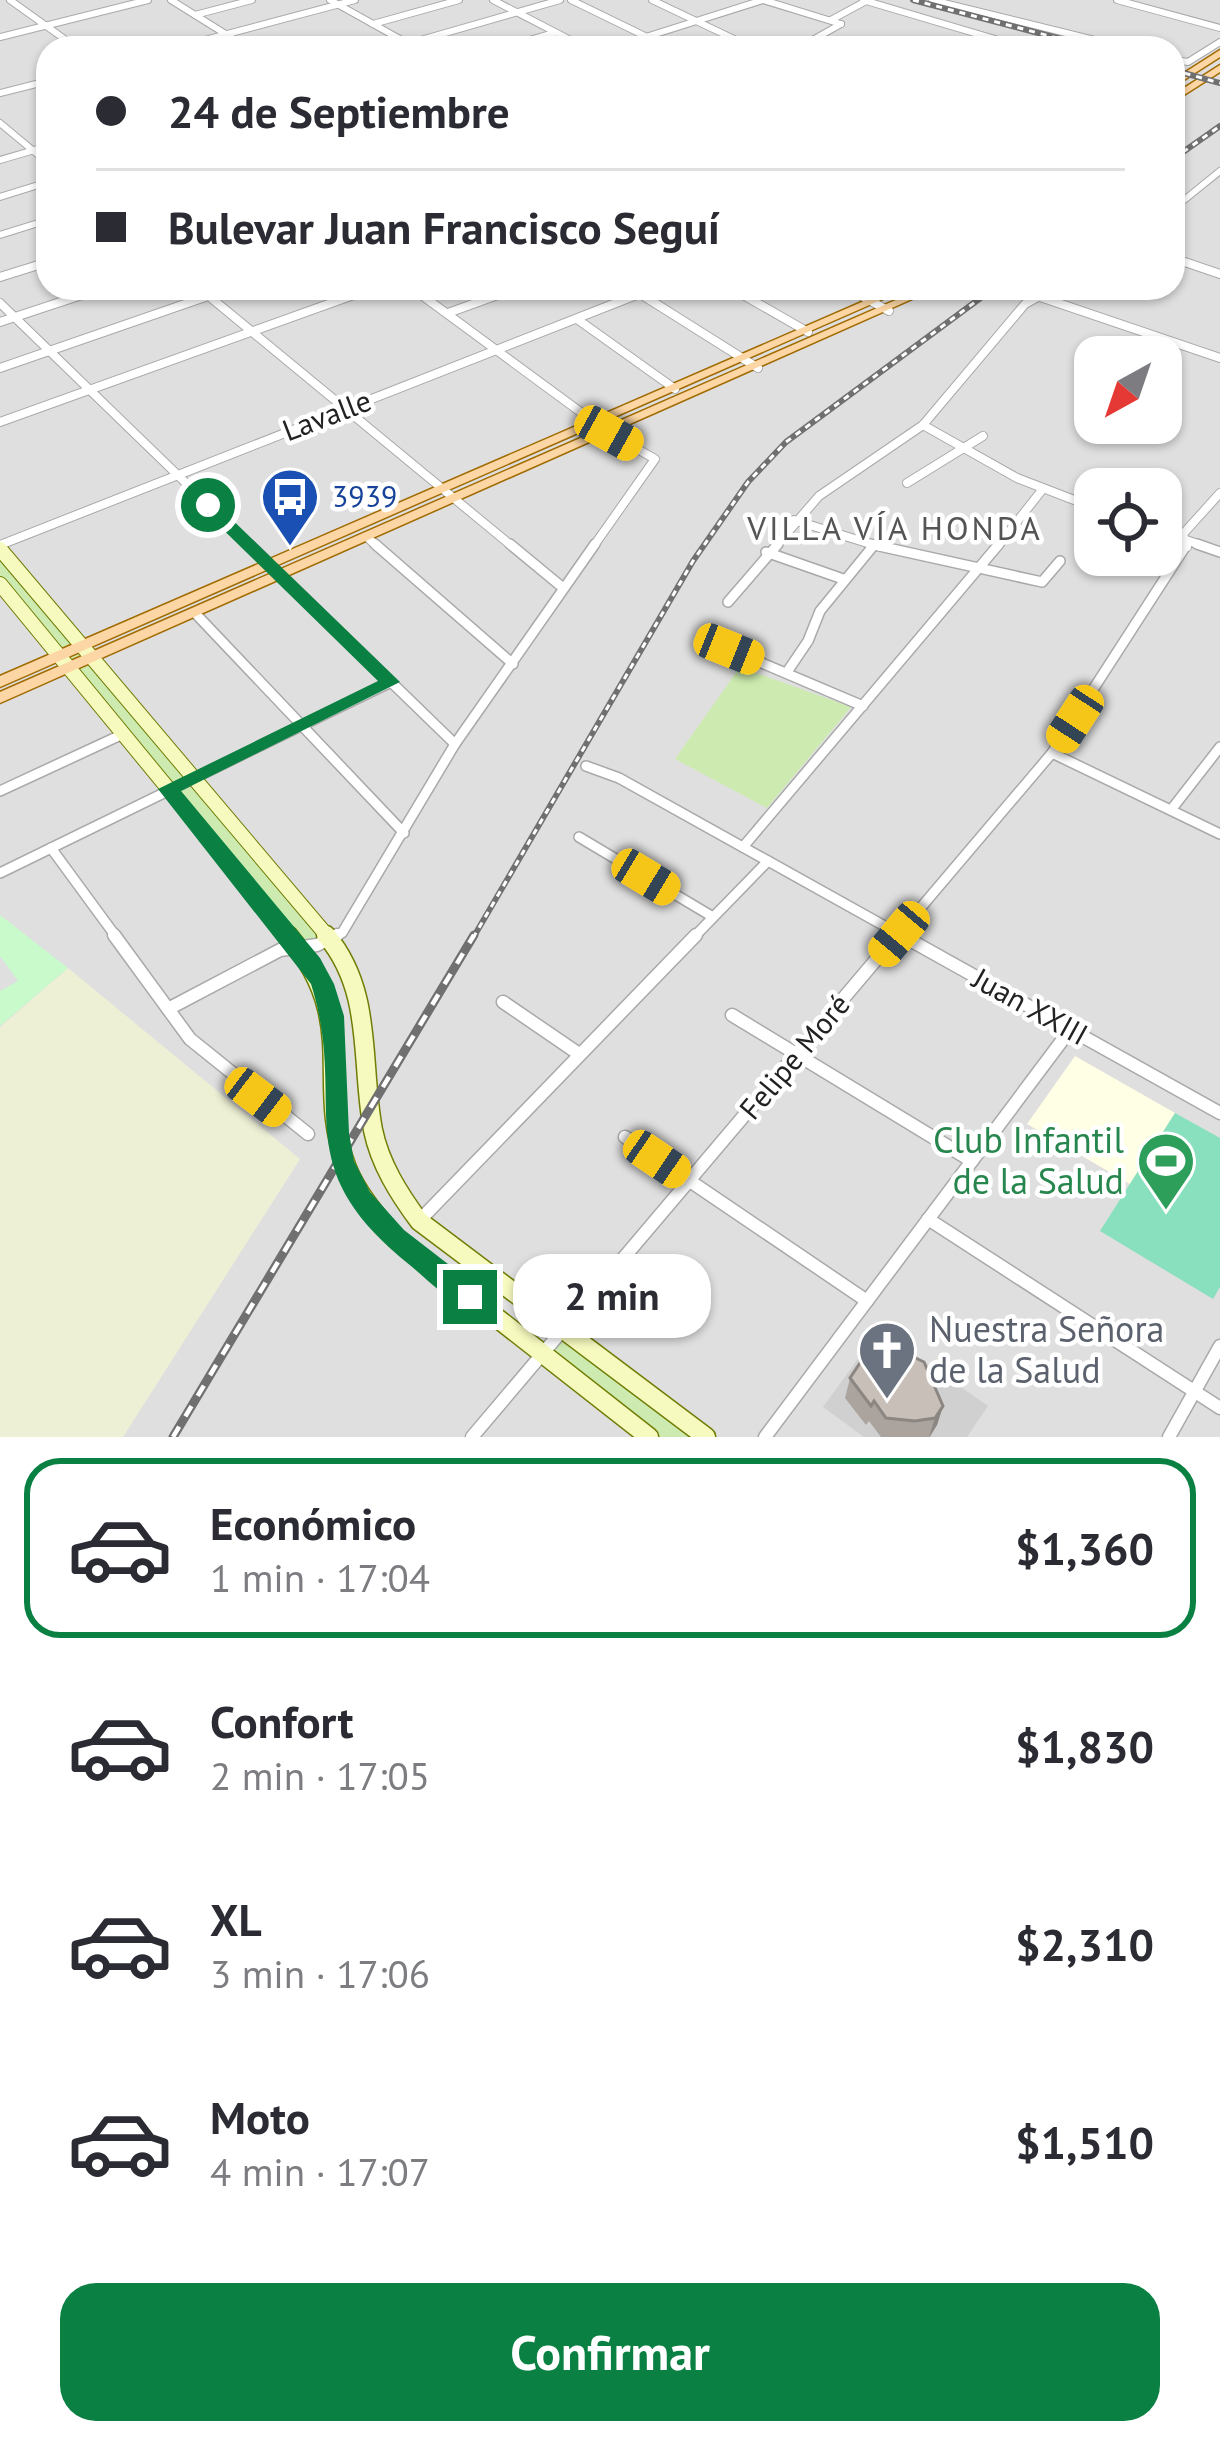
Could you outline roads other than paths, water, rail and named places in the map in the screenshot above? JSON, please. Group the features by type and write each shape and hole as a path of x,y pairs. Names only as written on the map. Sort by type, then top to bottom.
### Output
{"main road":[{"path":"1185,76 1220,53"},
{"path":"1185,91 1220,68"},
{"path":"604,427 675,389 880,300"},
{"path":"0,698 64,662 910,300"},
{"path":"87,652 195,613 275,570 368,538 449,495"},
{"path":"0,547 333,940 359,994 373,1130 380,1154 419,1221 706,1437"},
{"path":"0,584 298,947 322,984 333,1016 336,1133 355,1190 395,1238 649,1437"},
{"path":"0,682 64,662"}],"street":[{"path":"10,0 60,36"},
{"path":"0,37 148,0"},
{"path":"171,0 226,35"},
{"path":"195,15 252,0"},
{"path":"330,0 394,36"},
{"path":"222,36 355,0"},
{"path":"373,24 459,0"},
{"path":"493,0 563,36"},
{"path":"443,36 560,0"},
{"path":"571,0 645,36"},
{"path":"655,1 667,0"},
{"path":"650,36 763,0 841,25 820,36"},
{"path":"831,20 864,0 985,36"},
{"path":"932,0 1082,36"},
{"path":"961,4 971,0"},
{"path":"1117,0 1220,28"},
{"path":"1138,6 1148,0"},
{"path":"655,1 729,36"},
{"path":"542,36 555,32"},
{"path":"1185,61 1220,42"},
{"path":"0,94 36,84"},
{"path":"0,123 34,150"},
{"path":"0,160 34,150"},
{"path":"1185,200 1218,174"},
{"path":"0,196 36,186"},
{"path":"0,235 36,224"},
{"path":"1185,262 1215,273 1220,262"},
{"path":"0,277 36,266"},
{"path":"0,322 67,300"},
{"path":"0,368 196,300"},
{"path":"213,300 562,587"},
{"path":"0,422 341,300"},
{"path":"168,1009 280,950 333,940 404,833 454,744 655,459 429,300"},
{"path":"448,314 485,300"},
{"name":"Lavalle","path":"0,547 616,300"},
{"path":"649,300 758,368"},
{"path":"752,300 808,332"},
{"path":"869,300 889,311"},
{"path":"728,602 794,520 840,478 923,424 1025,304 1036,300"},
{"path":"1047,300 1220,358"},
{"path":"0,303 454,744"},
{"path":"576,319 675,389"},
{"path":"923,424 1042,490 1074,501"},
{"path":"907,483 982,436"},
{"path":"743,847 1042,490"},
{"name":"Felipe Moré","path":"472,1437 1052,753 1188,540 1183,534 1220,493"},
{"path":"794,520 874,544 1042,582 1060,561"},
{"path":"368,538 513,664"},
{"path":"1182,538 1220,552"},
{"path":"787,672 843,579 874,544"},
{"path":"766,552 843,579"},
{"path":"195,613 404,833"},
{"path":"729,649 863,706"},
{"path":"0,873 391,682"},
{"path":"0,791 123,734"},
{"path":"1171,810 1220,747"},
{"path":"1052,753 1220,834"},
{"name":"Juan XXIII","path":"586,766 620,778 1220,1114"},
{"path":"579,837 713,917"},
{"path":"51,848 205,1056 308,1134"},
{"path":"419,1221 768,861"},
{"path":"502,1002 579,1054"},
{"path":"732,1015 972,1161"},
{"path":"765,1437 1070,1030"},
{"path":"625,1136 867,1301"},
{"path":"928,1220 1220,1408"},
{"path":"1169,1437 1220,1346"}],"railway":[{"path":"913,0 1050,36"},
{"path":"1185,73 1220,83"},
{"path":"1185,151 1220,126"},
{"path":"473,938 693,561 748,482 786,442 978,300"},
{"path":"173,1437 474,935"}],"place":[{"name":"3939","path":"290,548"},
{"name":"Club Infantil de la Salud","path":"1166,1212"},
{"name":"Nuestra Señora de la Salud","path":"887,1401"}],"district":[{"name":"VILLA VÍA HONDA","path":"895,528"}]}
